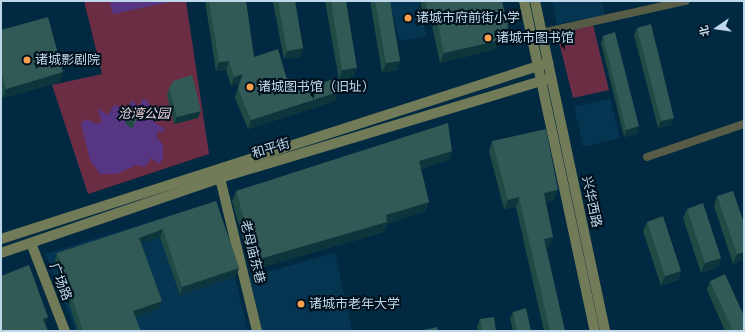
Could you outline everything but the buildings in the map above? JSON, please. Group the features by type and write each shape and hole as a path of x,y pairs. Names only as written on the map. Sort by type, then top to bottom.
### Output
{"main road":[{"path":"524,1 536,65 595,331"},
{"name":"兴华西路","path":"535,1 550,78 605,331"},
{"name":"和平街","path":"1,239 536,65 548,63"},
{"name":"和平街","path":"1,253 220,178 550,78"},
{"name":"老母庙东巷","path":"220,178 257,331"},
{"name":"广场路","path":"31,243 65,331"}],"street":[{"path":"541,33 685,1"},
{"path":"647,157 744,124"}],"shaded area":[{"path":"116,1 175,1 113,14 110,3"},
{"name":"诸城市府前街小学","path":"389,1 418,1 427,36 400,41"},
{"path":"552,1 601,1 605,15 557,24"},
{"path":"610,98 620,138 583,147 574,107"},
{"path":"143,99 148,101 155,123 164,128 163,133 159,131 156,136 163,145 163,159 159,164 151,158 145,167 136,165 117,174 100,174 90,160 81,124 86,119 97,124 102,122 97,108 108,115 114,105 127,109 132,100 139,107"},
{"path":"217,201 248,331 76,331 45,254"},
{"name":"诸城市老年大学","path":"335,253 352,331 262,331 249,277"}],"green space":[{"name":"沧湾公园","path":"84,1 186,1 209,154 88,194 52,85 102,74"},
{"path":"593,25 609,90 573,98 557,34"}],"place":[{"name":"诸城市府前街小学","path":"408,18"},
{"name":"诸城市图书馆","path":"488,38"},
{"name":"诸城影剧院","path":"27,60"},
{"name":"诸城图书馆（旧址）","path":"250,87"},
{"name":"诸城市老年大学","path":"301,304"}]}
